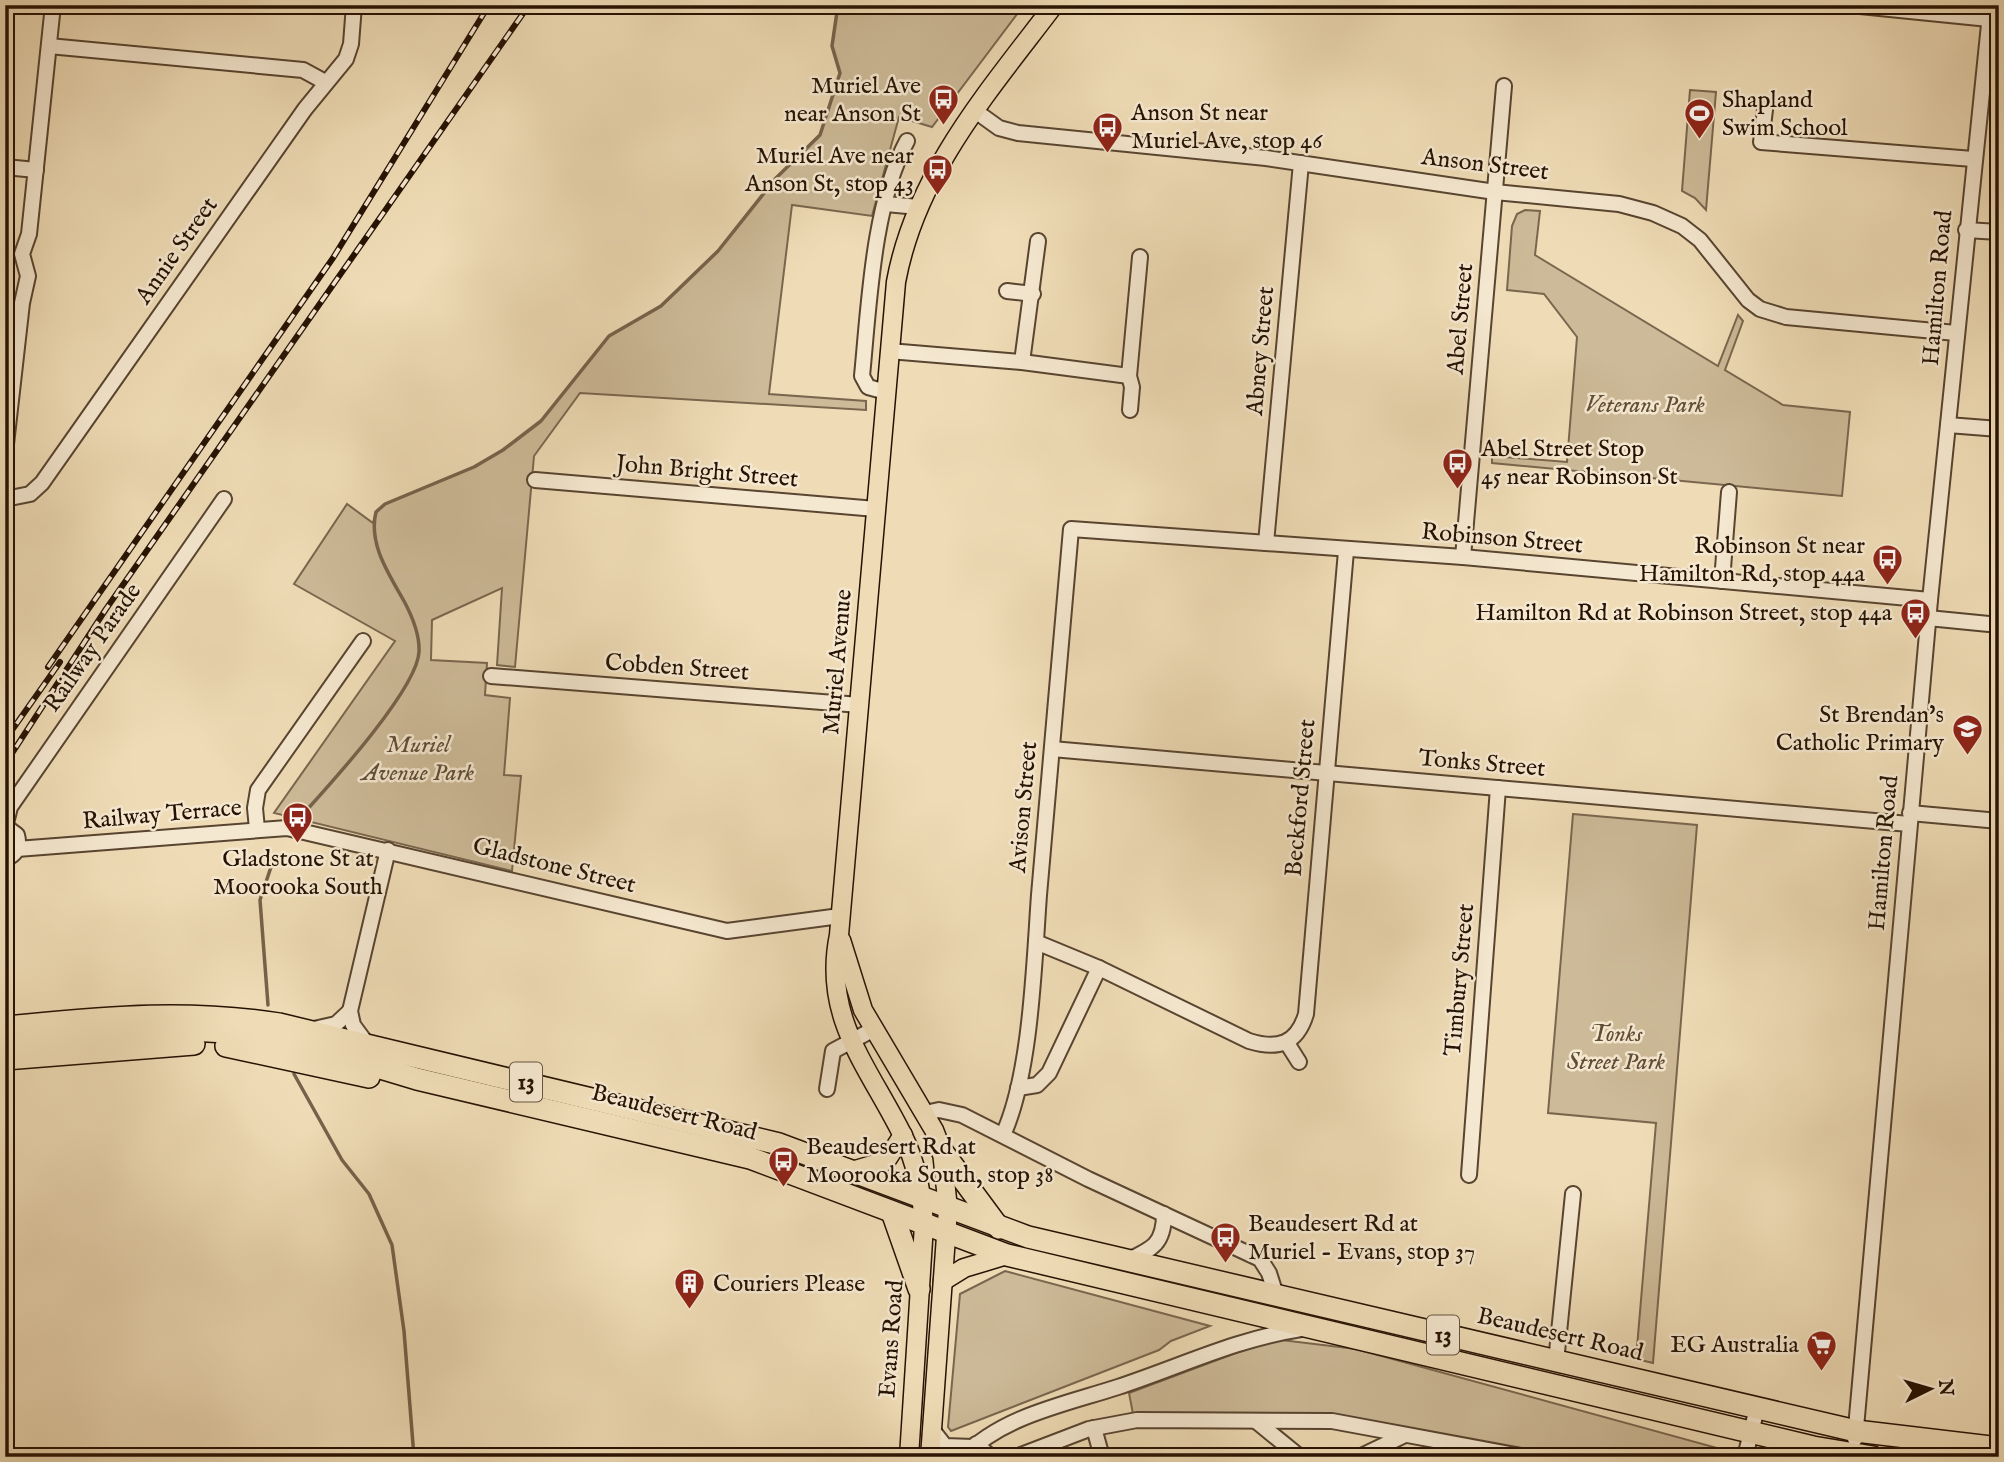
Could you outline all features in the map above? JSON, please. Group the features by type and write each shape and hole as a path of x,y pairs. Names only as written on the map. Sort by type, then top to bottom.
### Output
{"highway":[{"name":"Beaudesert Road","path":"5,1027 127,1016 196,1014 303,1035 367,1044 768,1141 999,1228 1128,1260 1856,1431 1999,1448"},
{"name":"Beaudesert Road","path":"5,1042 173,1029 303,1035 417,1079 750,1158 1007,1255 1752,1432 1863,1455"},
{"path":"5,1059 180,1043 235,1046 404,1085 417,1079"},
{"path":"942,1151 999,1228"},
{"path":"892,1212 919,1289"}],"main road":[{"name":"Muriel Avenue","path":"924,1225 922,1199 903,1135 850,1041 837,998 834,963 841,916 860,705 889,351 898,272 918,207 939,164 974,110 1054,5"},
{"name":"Muriel Avenue","path":"839,935 853,988 874,1029 925,1113 942,1151 948,1209 947,1234"},
{"path":"852,1171 886,1160 903,1135"},
{"name":"Evans Road","path":"909,1457 924,1225"},
{"name":"Evans Road","path":"930,1457 947,1234"},
{"path":"943,1281 964,1268 1007,1255"}],"street":[{"path":"5,453 22,303 28,281 22,254 29,234 53,5"},
{"name":"Annie Street","path":"5,499 30,494 42,483 325,82 349,52 354,5"},
{"path":"1850,5 1990,12"},
{"name":"Hamilton Road","path":"1863,1455 1856,1431 1928,618 1990,12"},
{"path":"49,46 303,70 325,82"},
{"name":"Abel Street","path":"1463,557 1504,86"},
{"name":"Anson Street","path":"974,110 999,128 1018,133 1301,163 1495,192 1619,204 1653,213 1700,240 1748,300 1760,309 1786,317 1956,333"},
{"path":"1765,110 1761,142 1973,159"},
{"path":"886,392 868,387 862,376 871,289 886,204 897,163 907,141"},
{"name":"Abney Street","path":"1266,543 1301,163"},
{"path":"5,167 36,170"},
{"path":"886,204 918,207"},
{"path":"1966,230 1999,232"},
{"path":"1022,362 1038,241"},
{"path":"1129,410 1132,387 1129,376 1140,257"},
{"path":"1006,291 1033,294"},
{"path":"889,351 1022,362 1129,376"},
{"path":"1948,425 1999,429"},
{"name":"John Bright Street","path":"535,480 876,509"},
{"path":"1722,580 1729,492"},
{"name":"Railway Parade","path":"5,827 10,807 224,499"},
{"name":"Robinson Street","path":"1071,529 1346,551 1463,557 1930,600"},
{"name":"Avison Street","path":"1003,1135 1012,1116 1018,1088 1035,942 1071,529"},
{"name":"Beckford Street","path":"1287,1043 1296,1036 1306,1014 1346,551"},
{"path":"1928,618 1999,625"},
{"name":"Railway Terrace","path":"17,849 257,829 255,808 258,790 363,641"},
{"name":"Cobden Street","path":"491,676 860,705"},
{"name":"Tonks Street","path":"1052,749 1498,788 1910,818 1999,821"},
{"name":"Timbury Street","path":"1469,1175 1498,788"},
{"path":"5,827 17,835 17,849 5,859"},
{"name":"Gladstone Street","path":"257,829 306,831 727,931 841,916"},
{"path":"367,1044 353,1025 350,1011 388,850"},
{"path":"1035,942 1100,968 1249,1041 1273,1046 1287,1043 1299,1062"},
{"path":"1018,1088 1037,1085 1049,1073 1100,968"},
{"path":"303,1035 337,1024 350,1011"},
{"path":"827,1089 831,1055 850,1041 874,1029"},
{"path":"925,1113 950,1111 1264,1263 1276,1295"},
{"path":"1556,1362 1573,1194"},
{"path":"1128,1260 1157,1245 1163,1233 1164,1214"},
{"name":"Beaudesert Road","path":"968,1452 1000,1429 1254,1337 1316,1327"},
{"path":"1745,1457 1757,1408"},
{"path":"1016,1457 1094,1428 1137,1420 1332,1421 1522,1456"},
{"path":"1256,1421 1300,1457"},
{"path":"931,1428 945,1446 991,1457"},
{"path":"1094,1428 1102,1457"},
{"path":"1359,1457 1406,1434"}],"green space":[{"name":"Muriel Avenue Park","path":"838,5 1024,5 932,127 899,117 872,216 792,205 769,394 866,401 866,410 580,393 534,456 515,667 497,665 502,588 432,620 431,660 487,663 485,695 510,698 504,775 521,776 512,871 274,813 395,641 294,584 347,504 373,523 376,512 385,504 474,467 503,450 541,421 609,336 661,306 718,251 776,178 820,135 840,73 832,46"},
{"name":"Shapland Swim School","path":"1690,90 1716,92 1706,210 1695,198 1682,191"},
{"name":"Veterans Park","path":"1525,210 1540,211 1535,255 1718,366 1738,315 1743,321 1725,370 1783,405 1850,412 1842,496 1492,463 1492,456 1567,462 1577,337 1544,294 1507,290 1512,226 1517,214"},
{"name":"Tonks Street Park","path":"1573,814 1697,825 1653,1363 1636,1359 1656,1123 1548,1113"},
{"path":"1005,1271 1210,1326 1171,1341 1159,1350 951,1431 948,1427 960,1294"},
{"path":"1273,1339 1356,1349 1721,1449 1727,1457 1565,1457 1326,1414 1133,1414 1129,1393"}],"waterway":[{"path":"305,812 389,711 415,668 419,652 413,619 377,547 374,524 376,512 385,504 474,467 503,450 541,421 609,336 661,306 718,251 776,178 820,135 840,73 832,46 838,5"},
{"path":"268,1005 260,900 273,861"},
{"path":"294,1074 342,1160 369,1194 392,1245 404,1331 414,1457"}],"railway":[{"path":"48,667 333,258 489,5"},
{"path":"5,764 106,609 529,5"},
{"path":"5,740 60,662"}],"place":[{"name":"Muriel Ave near Anson St","path":"944,127"},
{"name":"Shapland Swim School","path":"1699,141"},
{"name":"Anson St near Muriel Ave, stop 46","path":"1108,154"},
{"name":"Muriel Ave near Anson St, stop 43","path":"937,197"},
{"name":"Abel Street Stop 45 near Robinson St","path":"1458,490"},
{"name":"Robinson St near Hamilton Rd, stop 44a","path":"1888,587"},
{"name":"Hamilton Rd at Robinson Street, stop 44a","path":"1915,640"},
{"name":"St Brendan's Catholic Primary","path":"1967,756"},
{"name":"Gladstone St at Moorooka South","path":"298,844"},
{"name":"Beaudesert Rd at Moorooka South, stop 38","path":"783,1188"},
{"name":"Beaudesert Rd at Muriel - Evans, stop 37","path":"1225,1265"},
{"name":"Couriers Please","path":"690,1311"},
{"name":"EG Australia","path":"1822,1372"}]}
